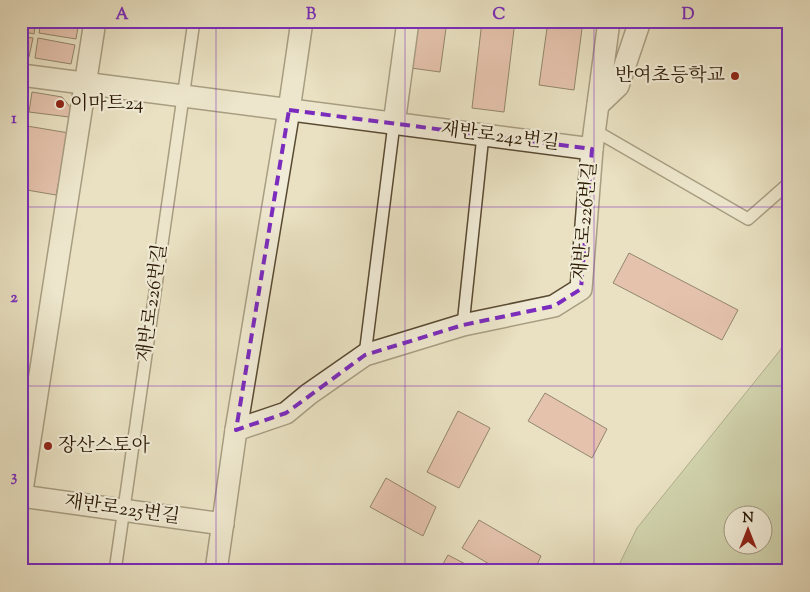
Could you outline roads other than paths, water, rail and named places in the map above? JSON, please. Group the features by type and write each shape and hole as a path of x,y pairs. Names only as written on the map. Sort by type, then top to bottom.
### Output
{"street":[{"path":"21,496 95,21"},
{"path":"216,571 236,430 302,21"},
{"path":"394,124 408,21"},
{"path":"593,140 609,21"},
{"path":"598,105 618,86 640,21"},
{"name":"재반로242번길","path":"21,75 484,135 593,140"},
{"name":"재반로226번길","path":"236,430 286,413 309,394 365,356 463,325 554,306 581,289 593,140"},
{"name":"재반로225번길","path":"21,496 223,524"}],"lane":[{"path":"184,96 194,21"},
{"name":"재반로226번길","path":"115,571 184,96"},
{"path":"365,356 394,124"},
{"path":"463,325 484,135"},
{"path":"593,140 748,219 789,183"}],"place":[{"name":"반여초등학교","path":"735,76"},
{"name":"이마트24","path":"60,104"},
{"name":"장산스토아","path":"48,446"}]}
